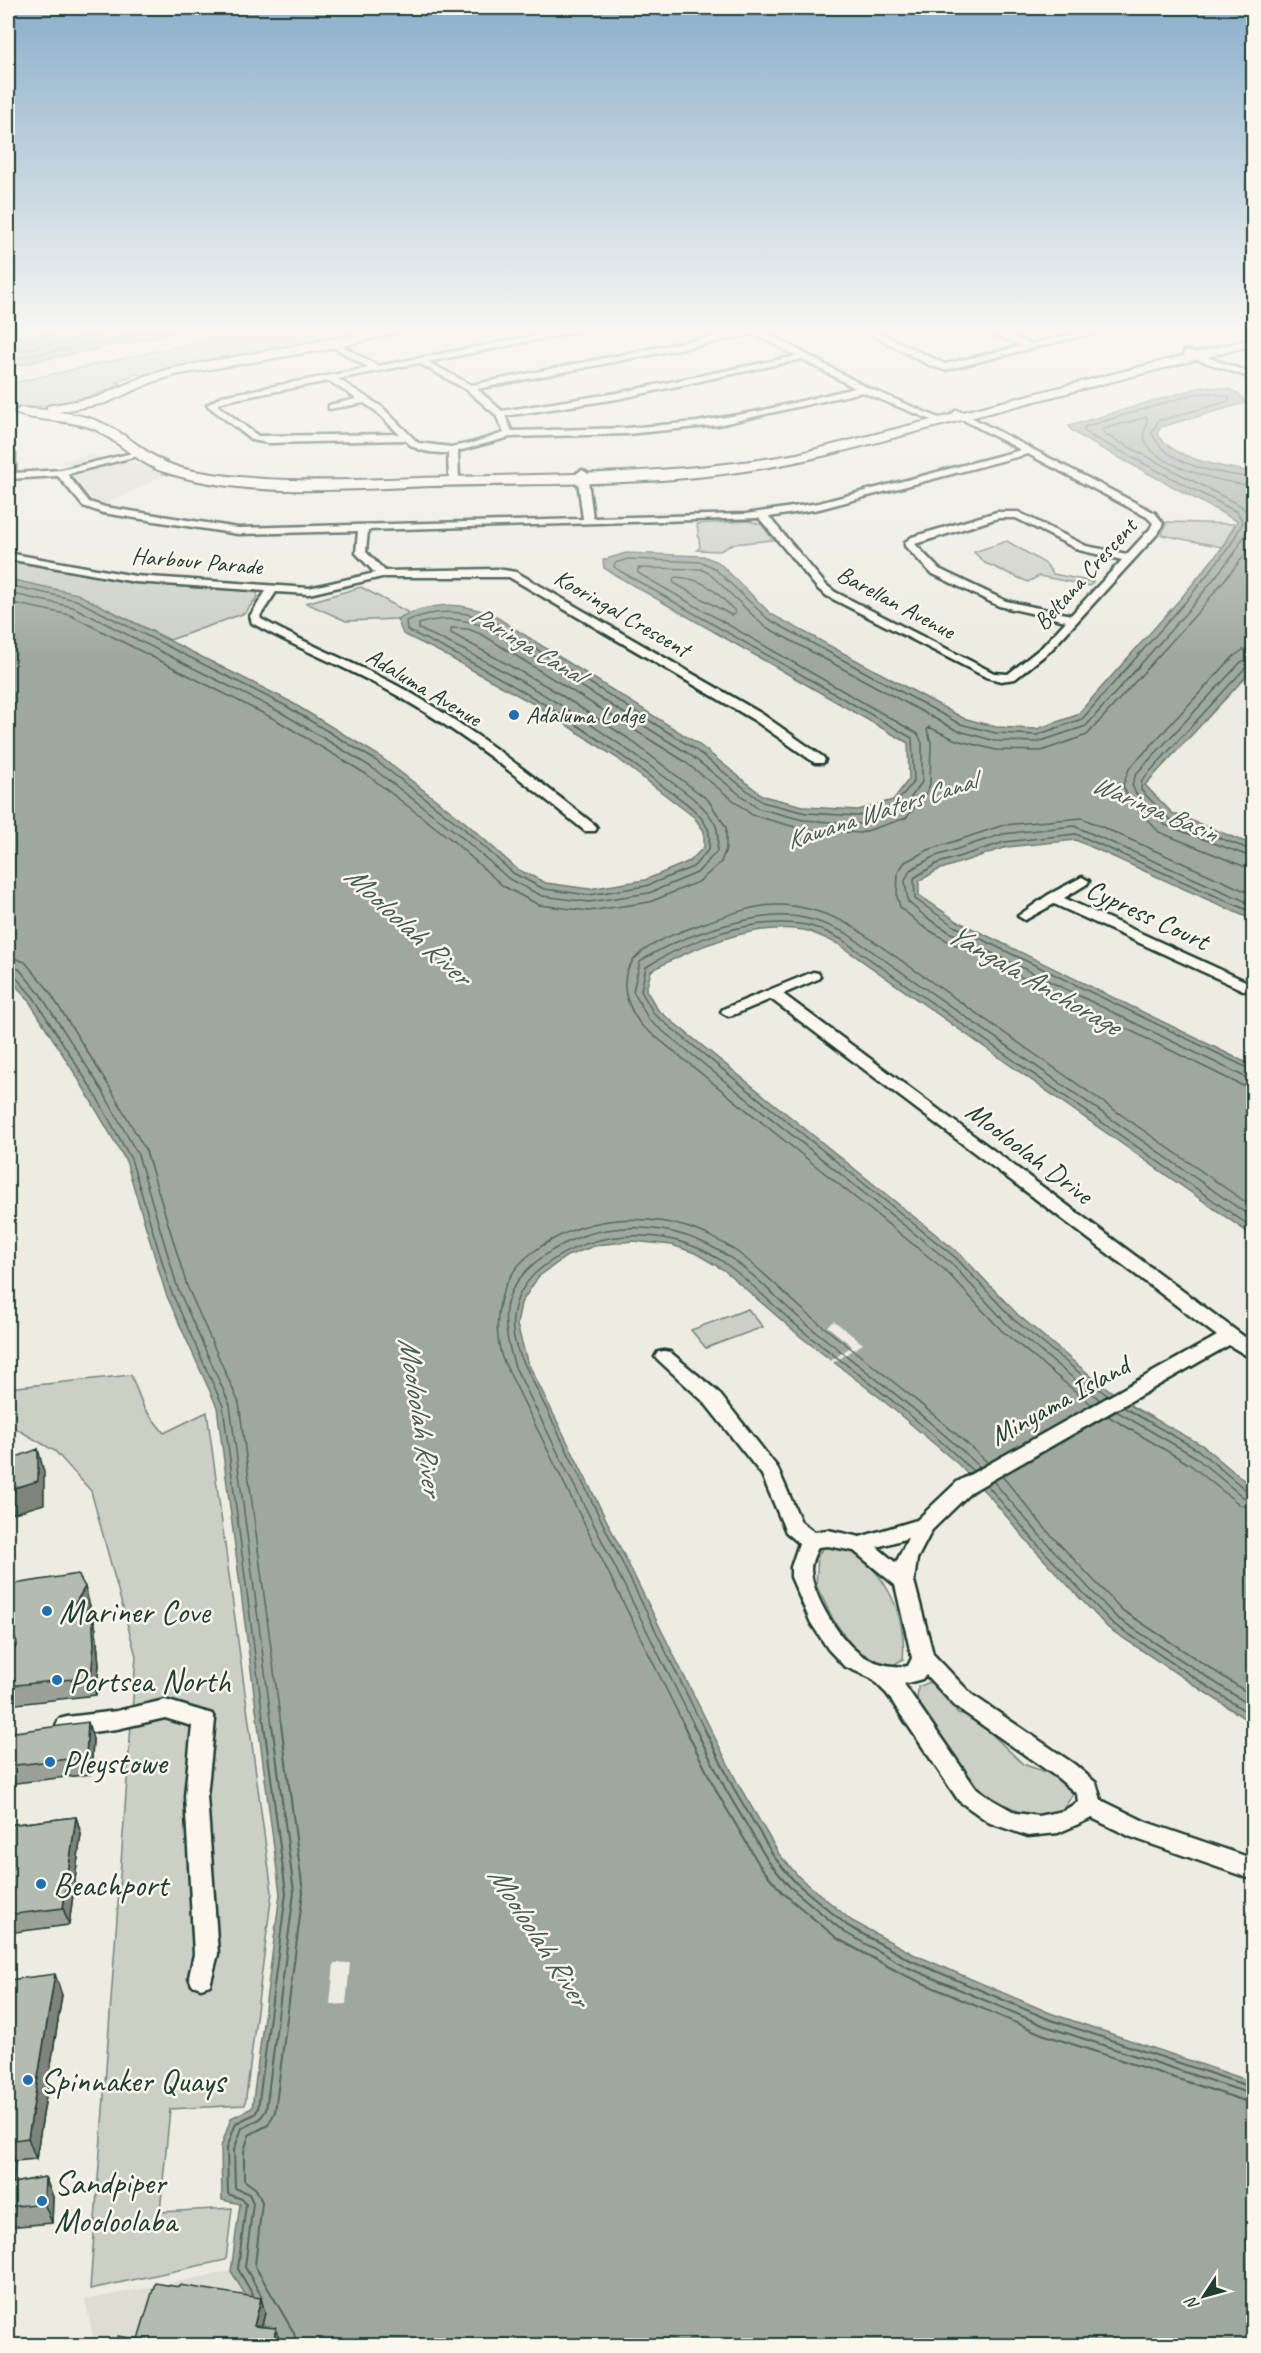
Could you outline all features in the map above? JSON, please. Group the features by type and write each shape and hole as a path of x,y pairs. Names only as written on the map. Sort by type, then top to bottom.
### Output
{"main road":[{"path":"118,439 156,464 199,476 274,482 683,473 781,461 867,439"}],"street":[{"path":"260,439 323,439"},
{"path":"410,439 421,447 454,451 493,439"},
{"name":"Beltana Crescent","path":"1000,678 1018,673 1046,649 1155,530 1158,523 1156,519 1005,439"},
{"path":"8,450 10,454 9,476 61,473 138,453"},
{"path":"454,451 452,454 454,478"},
{"path":"61,473 86,504 103,510 225,530 363,528 763,516 863,496 1028,451"},
{"path":"582,476 588,522"},
{"path":"1073,619 1003,604 935,571 909,544 916,539 997,516 1018,515 1083,548 1129,558"},
{"name":"Barellan Avenue","path":"763,516 822,587 831,594 1000,678"},
{"path":"363,528 361,553 382,574"},
{"name":"Harbour Parade","path":"8,556 135,579 273,589 318,590 382,574"},
{"name":"Kooringal Crescent","path":"382,574 496,572 520,577 758,717 819,760"},
{"name":"Adaluma Avenue","path":"273,589 255,616 256,621 377,680 461,730 591,828"},
{"name":"Cypress Court","path":"1025,916 1082,881"},
{"name":"Cypress Court","path":"1053,898 1254,991"},
{"path":"728,1012 813,976"},
{"name":"Mooloolah Drive","path":"774,994 1254,1354"},
{"name":"Minyama Island","path":"1090,1806 1088,1790 1066,1771 963,1700 923,1658 904,1581 907,1559 924,1525 964,1487 1231,1336"},
{"path":"664,1357 711,1397 770,1472 793,1527 810,1540 801,1569 807,1596 827,1631 852,1660 878,1671 900,1677 913,1674 919,1669 923,1658"},
{"name":"Minyama Island","path":"860,1545 924,1525"},
{"name":"Minyama Island","path":"810,1540 828,1538 860,1545 904,1581"},
{"path":"878,1671 895,1688 967,1794 980,1805 1021,1825 1058,1823 1084,1813 1090,1806 1139,1830 1254,1870"},
{"path":"40,1729 117,1720 165,1709 204,1720 196,1796 206,1954 201,1977"}],"shaded area":[{"path":"92,454 105,460 137,463 167,474 105,504 93,499 60,461"},
{"path":"749,521 762,525 773,540 733,544 720,551 697,550 700,547 697,524"},
{"path":"1167,522 1235,524 1222,547 1162,535"},
{"path":"1007,541 1046,564 1053,574 1093,582 1090,586 1039,576 1028,582 985,563 974,552"},
{"path":"8,561 131,583 250,591 257,593 258,596 245,613 170,640 77,594 8,579"},
{"path":"361,587 409,613 397,619 346,621 306,603"},
{"path":"748,1309 763,1327 706,1348 691,1330"},
{"path":"131,1375 144,1408 164,1433 207,1412 272,1892 245,2105 170,2109 160,2212 232,2208 226,2260 90,2289 136,1656 91,1491 55,1451 8,1424 8,1388"},
{"path":"834,1545 850,1551 865,1561 888,1589 901,1623 903,1641 903,1659 892,1666 871,1661 851,1644 834,1621 816,1585 818,1555 823,1548"},
{"path":"932,1681 946,1692 950,1704 958,1713 974,1717 1023,1764 1059,1777 1073,1794 1061,1813 1031,1818 980,1792 963,1771 917,1700 918,1687"},
{"path":"231,2271 276,2345 95,2345 85,2300"}],"water":[{"path":"1085,439 1162,439 1174,450 1186,456 1214,465 1253,472 1254,668 1145,785 1172,813 1253,845 1253,920 1076,840 1007,847 938,870 919,881 919,895 957,921 1253,1066 1253,1236 838,944 813,933 785,928 725,938 686,953 651,971 646,990 658,1010 960,1254 1018,1315 1097,1381 1135,1408 1202,1445 1253,1488 1253,1724 1108,1628 958,1464 879,1397 801,1337 724,1270 695,1253 672,1245 633,1241 597,1245 567,1256 538,1277 521,1303 517,1325 527,1361 738,1784 779,1854 799,1877 852,1921 913,1954 1050,2013 1253,2082 1253,2345 276,2345 231,2271 240,2204 222,2200 221,2147 231,2118 252,2108 280,1894 217,1407 166,1294 126,1161 79,1080 29,1001 8,976 8,579 77,594 289,701 378,755 466,823 517,869 546,883 589,889 645,880 690,861 704,847 704,831 694,817 617,758 539,707 403,634 397,619 421,609 445,605 468,607 493,615 697,743 763,796 807,807 858,810 893,800 909,779 908,743 617,576 604,568 603,560 626,553 703,556 718,562 771,614 963,718 996,727 1037,729 1077,715 1182,597 1226,543 1237,521"}],"pier":[{"path":"834,1321 863,1344 831,1364 829,1362 852,1346 827,1326"},
{"path":"334,1963 350,1963 346,2004 330,2005"}],"building":[{"path":"38,1449 38,1481 8,1490 8,1460"},
{"path":"78,1574 85,1587 68,1615 92,1611 94,1646 91,1677 8,1686 8,1670 17,1642 8,1626 8,1585"},
{"path":"88,1722 86,1757 8,1766 8,1733"},
{"name":"Beachport","path":"76,1817 63,1908 8,1915 8,1825"},
{"name":"Spinnaker Quays","path":"55,1974 28,2138 8,2141 8,1980"},
{"path":"45,2177 44,2203 8,2207 8,2184"},
{"path":"155,2283 261,2298 254,2326 276,2328 273,2346 115,2346 118,2336 138,2339"}],"place":[{"name":"Adaluma Lodge","path":"514,715"},
{"name":"Mariner Cove","path":"47,1611"},
{"name":"Portsea North","path":"57,1680"},
{"name":"Pleystowe","path":"50,1762"},
{"name":"Beachport","path":"41,1884"},
{"name":"Spinnaker Quays","path":"28,2080"},
{"name":"Sandpiper Mooloolaba","path":"42,2201"}],"water label":[{"name":"Paringa Canal","path":"528,644"},
{"name":"Waringa Basin","path":"1155,808"},
{"name":"Kawana Waters Canal","path":"881,810"},
{"name":"Mooloolah River","path":"408,925"},
{"name":"Yangala Anchorage","path":"1034,979"},
{"name":"Mooloolah River","path":"421,1416"},
{"name":"Mooloolah River","path":"539,1936"}]}
